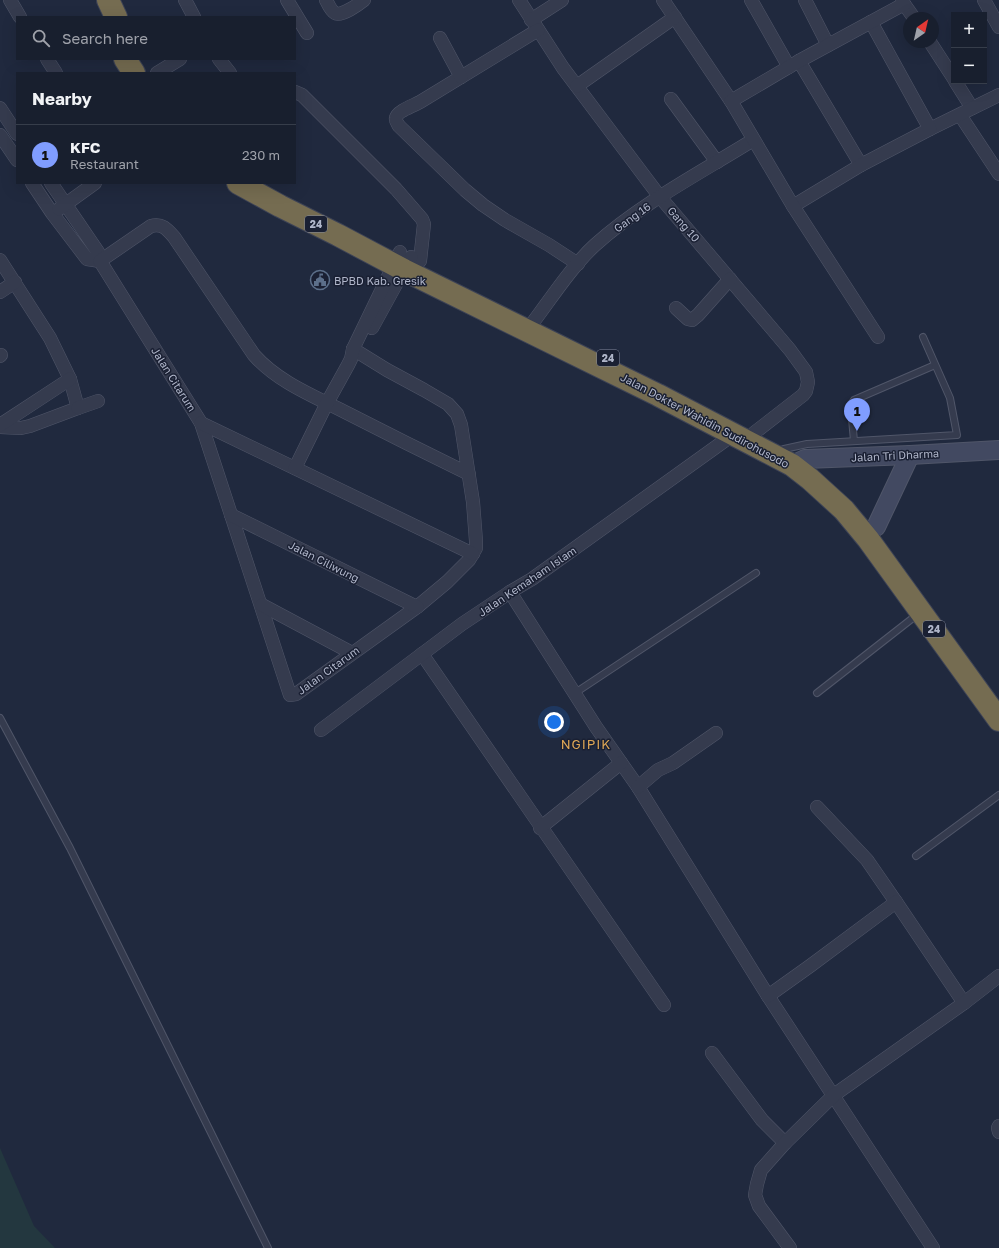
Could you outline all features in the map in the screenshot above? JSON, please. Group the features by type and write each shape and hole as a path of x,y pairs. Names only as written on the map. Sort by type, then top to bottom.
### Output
{"highway":[{"path":"94,0 102,16"},
{"path":"108,0 116,16"},
{"path":"126,60 133,72"},
{"path":"140,60 147,72"},
{"name":"Jalan Dokter Wahidin Sudirohusodo","path":"240,184 338,235 406,261 534,321 701,405 744,434"},
{"name":"Jalan Dokter Wahidin Sudirohusodo","path":"264,184 658,395 794,458 810,479 872,533 999,695"},
{"name":"Jalan Dokter Wahidin Sudirohusodo","path":"872,533 921,612 999,720"}],"main road":[{"name":"Jalan Tri Dharma","path":"794,458 909,447 999,450"},
{"path":"872,533 909,447"}],"street":[{"path":"10,0 19,16"},
{"path":"287,0 307,33"},
{"path":"326,0 334,13 338,14 343,13 364,0"},
{"name":"Gang 10","path":"519,0 563,68 660,197 790,350 806,372 808,382 803,396 744,434"},
{"path":"562,0 535,25 461,77 397,115 396,118 399,126 460,186 511,224 549,244 578,264"},
{"path":"663,0 731,101 793,206 878,337"},
{"path":"751,0 861,164"},
{"path":"805,0 828,46"},
{"path":"984,0 999,27"},
{"path":"187,1 194,16"},
{"path":"731,101 794,64 871,22 903,2 910,12"},
{"path":"577,86 675,17"},
{"path":"871,22 930,128"},
{"path":"440,38 461,77"},
{"path":"934,48 951,74"},
{"path":"48,60 55,72"},
{"path":"159,72 178,60"},
{"path":"220,60 229,72"},
{"path":"957,84 972,108"},
{"path":"295,468 327,403 406,261 424,224 422,219 396,189 340,131 302,95 296,92"},
{"path":"793,206 861,164 930,128 960,115 999,95"},
{"path":"671,99 717,162"},
{"path":"0,108 16,132"},
{"path":"960,115 999,174"},
{"path":"0,135 16,157"},
{"name":"Gang 16","path":"534,321 557,288 594,245 660,197 753,140"},
{"path":"33,184 52,213 87,259 100,261 151,226 159,225 167,229 262,365 287,382 469,474"},
{"name":"Jalan Citarum","path":"52,184 98,252 100,261 201,423 262,605 290,695 296,694 417,607 447,582 473,554"},
{"path":"52,213 94,184"},
{"path":"0,260 50,338 70,379 78,408"},
{"path":"676,308 688,319 692,320 730,279"},
{"path":"0,292 15,282"},
{"path":"201,423 473,554 476,548 476,541 473,502 461,425 457,414 448,404 424,390 354,354"},
{"path":"0,426 70,379"},
{"path":"0,426 21,428 30,426 98,401"},
{"name":"Jalan Kemaham Islam","path":"321,730 422,654 510,592 532,579 744,434"},
{"name":"Jalan Ciliwung","path":"232,515 417,607"},
{"path":"510,592 638,787 768,996 934,1248"},
{"path":"262,605 352,653"},
{"path":"422,654 540,828 664,1005"},
{"path":"638,787 658,770 673,762 716,733"},
{"path":"540,828 621,763"},
{"path":"817,807 867,860 964,1003"},
{"path":"768,996 896,902"},
{"path":"790,1248 759,1206 755,1195 761,1170 785,1143 834,1095 964,1003 999,976"},
{"path":"712,1053 762,1120 785,1143"},
{"path":"999,1126 999,1132"}],"lane":[{"path":"794,458 807,444 854,442 909,447 957,435 950,398 923,337"},
{"path":"854,442 852,403 854,400 935,365"},
{"path":"575,693 756,573"},
{"path":"817,693 921,612"},
{"path":"0,718 73,855 268,1248"},
{"path":"916,856 999,795"}],"shaded area":[{"path":"0,1148 34,1226 55,1248 0,1248"}],"place":[{"name":"BPBD Kab. Gresik","path":"320,280"},
{"name":"KFC","path":"857,431"}],"district":[{"name":"NGIPIK","path":"586,744"}]}
